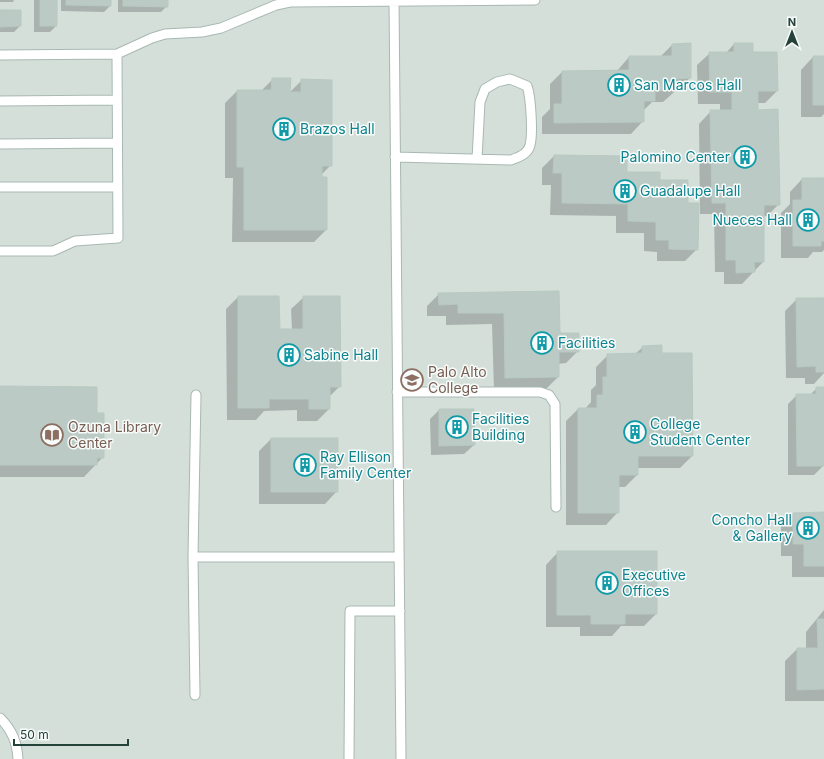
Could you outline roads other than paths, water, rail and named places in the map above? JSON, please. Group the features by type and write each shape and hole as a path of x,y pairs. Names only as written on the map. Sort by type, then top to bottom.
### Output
{"lane":[{"path":"394,0 401,759"},
{"path":"0,55 117,54 152,38 165,34 202,32 221,28 276,5 290,2 535,0"},
{"path":"0,250 53,250 75,241 118,238 117,54"},
{"path":"395,157 511,160 522,156 530,146 531,96 528,86 510,79 497,82 485,89 480,102 477,159"},
{"path":"0,101 117,100"},
{"path":"0,144 117,144"},
{"path":"0,187 117,187"},
{"path":"397,392 540,392 550,395 555,404 556,506"},
{"path":"195,695 194,557 196,395"},
{"path":"194,557 399,556"},
{"path":"349,759 350,610 400,611"},
{"path":"0,718 10,728 18,759"}],"place":[{"name":"San Marcos Hall","path":"619,85"},
{"name":"Brazos Hall","path":"284,129"},
{"name":"Palomino Center","path":"745,157"},
{"name":"Guadalupe Hall","path":"625,191"},
{"name":"Nueces Hall","path":"808,220"},
{"name":"Facilities","path":"542,343"},
{"name":"Sabine Hall","path":"289,355"},
{"name":"Palo Alto College","path":"412,380"},
{"name":"Facilities Building","path":"457,427"},
{"name":"College Student Center","path":"635,432"},
{"name":"Ozuna Library Center","path":"52,435"},
{"name":"Ray Ellison Family Center","path":"305,465"},
{"name":"Concho Hall & Gallery","path":"808,528"},
{"name":"Executive Offices","path":"607,583"}]}
